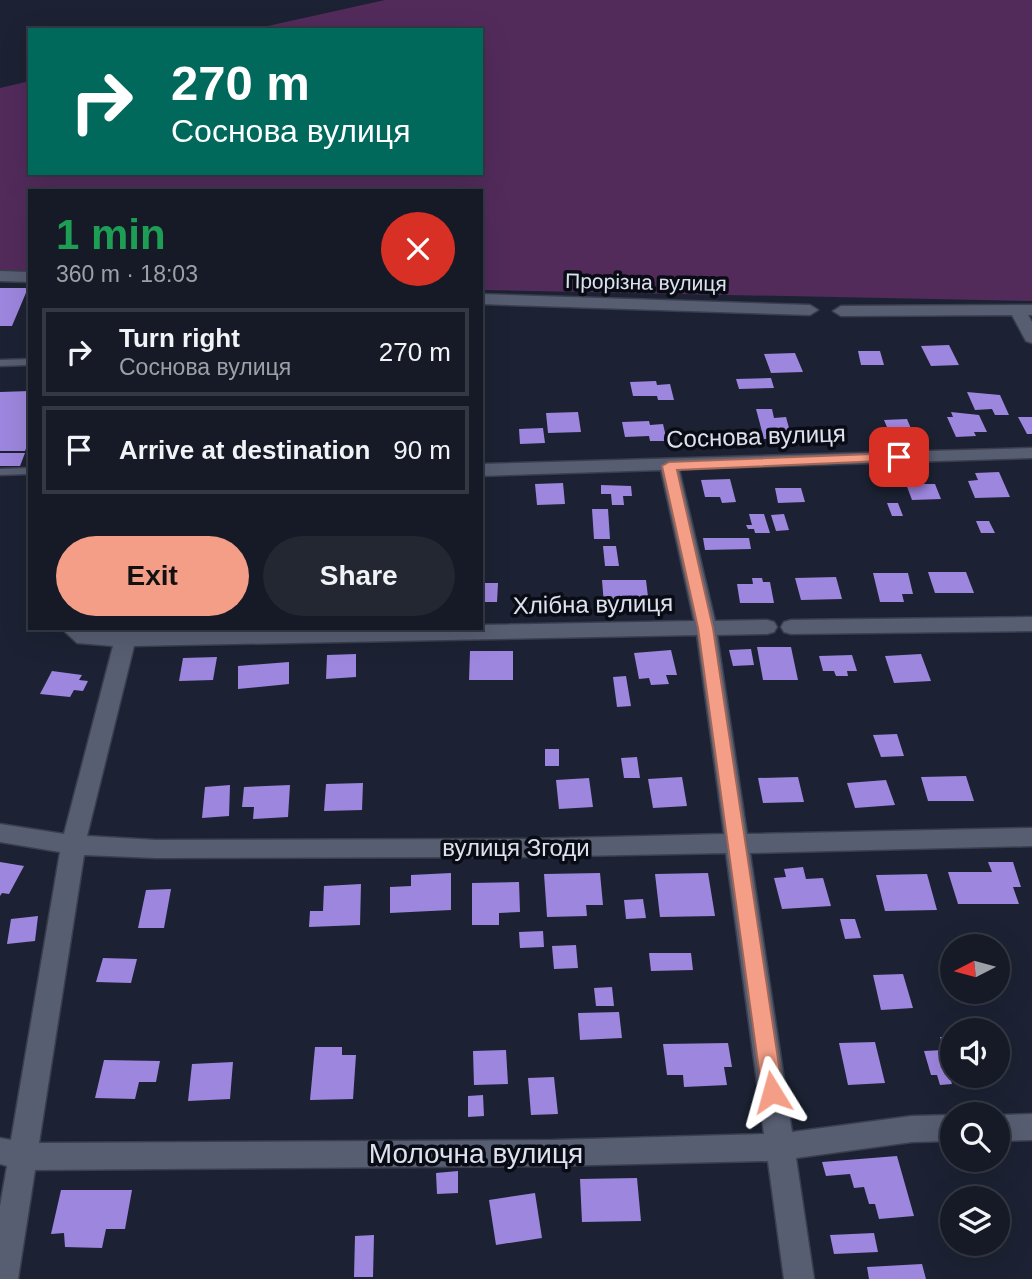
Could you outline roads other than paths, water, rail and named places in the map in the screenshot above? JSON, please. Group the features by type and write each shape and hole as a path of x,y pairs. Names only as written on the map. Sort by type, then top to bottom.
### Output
{"street":[{"path":"0,276 28,277"},
{"name":"Прорізна вулиця","path":"483,299 810,310"},
{"path":"841,310 1025,310 1032,338"},
{"name":"Соснова вулиця","path":"483,470 1032,453"},
{"path":"669,466 706,628 799,1279"},
{"path":"791,627 1032,624"},
{"name":"Хлібна вулиця","path":"125,639 768,626"},
{"path":"3,1279 12,1154 73,845 125,639 84,638 74,630"},
{"name":"вулиця Згоди","path":"0,833 73,845 156,849 528,848 1032,837"},
{"path":"1010,1128 1032,1127"},
{"name":"Молочна вулиця","path":"12,1154 553,1153 780,1147 912,1129 940,1128"}],"lane":[{"path":"0,363 28,362"},
{"path":"0,472 28,471"}]}
